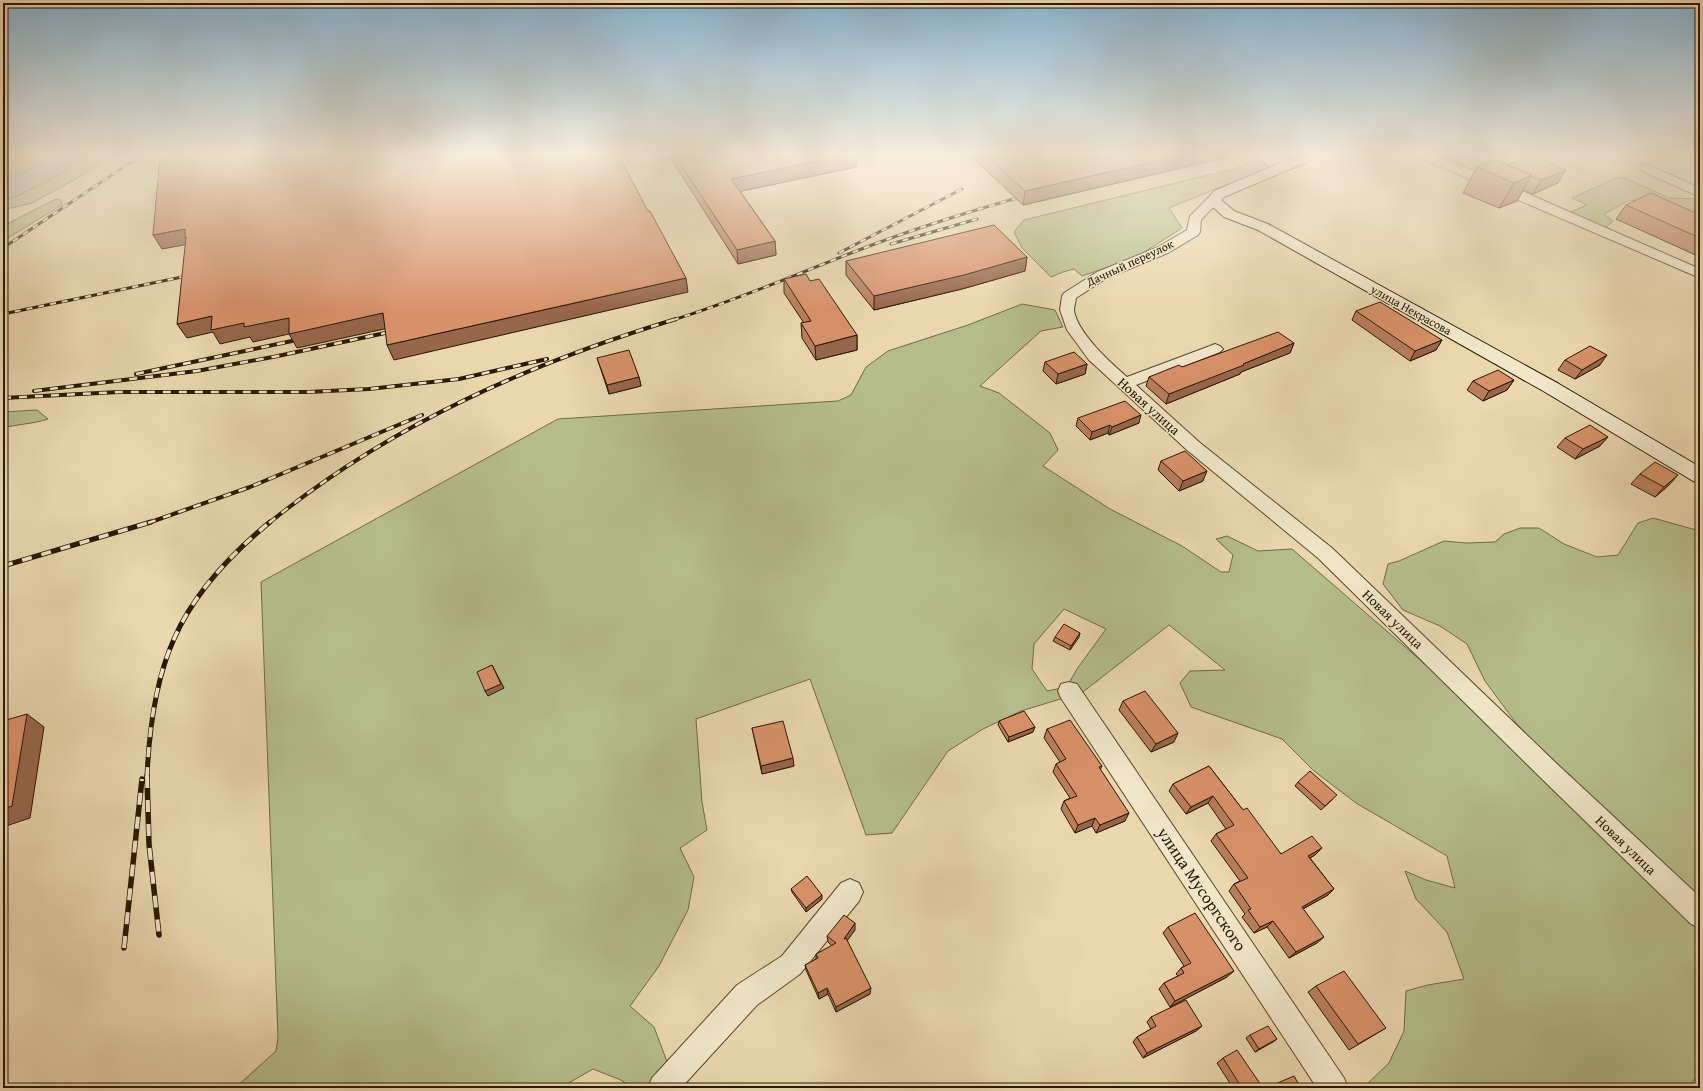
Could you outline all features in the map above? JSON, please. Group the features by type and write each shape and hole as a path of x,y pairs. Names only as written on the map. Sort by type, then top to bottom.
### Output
{"main road":[{"name":"улица Некрасова","path":"1220,207 1228,214 1263,227 1552,388 1700,476"}],"street":[{"name":"Дачный переулок","path":"1078,334 1067,310 1069,296 1080,287 1094,279 1165,249 1193,232 1195,219 1207,207"},
{"path":"1547,207 1700,274"},
{"name":"Новая улица","path":"1078,334 1096,357 1193,446 1326,553 1543,766 1700,915"},
{"path":"1124,384 1215,349"},
{"name":"улица Мусоргского","path":"1069,691 1334,1088"},
{"path":"662,1088 747,995 791,965 850,892"}],"green space":[{"path":"3,207 16,207 3,210"},
{"path":"40,207 59,207 3,241 3,226"},
{"path":"1078,207 1172,207 1169,208 1182,228 1135,258 1082,276 1074,269 1051,277 1022,248 1014,232 1024,220"},
{"path":"1583,207 1617,207 1604,214 1613,221 1605,228 1571,212"},
{"path":"1670,207 1700,207 1700,217"},
{"path":"1022,304 1055,310 1063,327 1041,331 980,386 999,393 1050,433 1058,450 1043,466 1110,509 1182,546 1221,572 1229,572 1233,555 1216,539 1227,536 1258,551 1292,549 1434,672 1700,926 1700,1073 1687,1088 1365,1088 1365,1086 1389,1063 1404,1031 1406,991 1428,985 1464,979 1447,932 1416,899 1405,871 1426,880 1455,888 1447,856 1356,803 1314,771 1282,739 1191,707 1180,683 1190,671 1225,670 1169,625 1079,695 1069,683 1077,669 1106,629 1064,609 1034,644 1032,669 1047,691 1067,687 1067,697 1021,711 983,729 948,751 892,833 866,835 810,679 696,719 702,802 707,830 680,848 694,877 688,910 659,966 630,1006 654,1027 669,1067 649,1088 632,1088 621,1080 593,1069 560,1088 235,1088 276,1051 278,1037 261,582 558,419 838,401 851,395 866,367 888,351 968,325"},
{"path":"37,410 48,419 3,428 3,412"},
{"path":"1653,518 1700,531 1700,901 1581,792 1516,723 1485,681 1467,644 1440,626 1403,610 1383,584 1388,564 1399,561 1444,541 1466,543 1495,542 1504,534 1520,528 1539,528 1564,544 1597,557 1618,555 1638,523"}],"building":[{"path":"155,207 646,207 648,211 650,211 686,278 387,345 383,313 289,334 289,318 244,327 244,323 211,330 212,316 177,324 186,237 185,238 185,229 153,235"},
{"path":"709,207 751,207 775,241 737,250"},
{"path":"1630,207 1682,207 1700,215 1700,238"},
{"path":"994,225 1027,257 964,275 874,296 846,261"},
{"path":"806,274 810,281 819,279 857,335 815,346 801,323 811,321 784,279"},
{"path":"1380,302 1442,340 1415,351 1356,311"},
{"path":"1278,332 1294,343 1243,364 1244,365 1169,394 1149,377 1179,365 1182,367"},
{"path":"1590,346 1607,355 1582,370 1565,360"},
{"path":"629,350 639,377 607,385 597,358"},
{"path":"1074,352 1087,364 1058,374 1045,362"},
{"path":"1498,370 1514,380 1489,391 1473,381"},
{"path":"1125,401 1141,415 1112,427 1110,425 1092,432 1078,418"},
{"path":"1590,425 1608,437 1583,449 1565,438"},
{"path":"1185,451 1207,471 1183,481 1161,461"},
{"path":"1655,462 1678,475 1664,487 1640,474"},
{"path":"1064,624 1080,633 1071,646 1055,637"},
{"path":"492,665 501,684 485,691 477,672"},
{"path":"1145,691 1178,733 1156,744 1123,701"},
{"path":"1024,711 1035,727 1009,737 999,721"},
{"path":"27,714 12,806 3,809 3,721"},
{"path":"1070,720 1102,766 1099,767 1129,813 1100,825 1095,818 1078,825 1064,801 1077,796 1056,764 1066,759 1047,729"},
{"path":"783,721 793,758 761,766 752,728"},
{"path":"1209,766 1243,810 1247,808 1281,854 1312,836 1322,848 1308,856 1334,889 1302,907 1324,937 1296,952 1273,921 1260,927 1248,910 1251,909 1234,884 1248,878 1216,834 1234,825 1213,796 1191,807 1173,784"},
{"path":"1310,771 1337,795 1325,806 1298,782"},
{"path":"807,876 822,895 806,908 791,889"},
{"path":"1195,913 1234,971 1175,1001 1164,983 1184,973 1181,968 1191,963 1168,927"},
{"path":"844,915 855,923 844,939 846,938 871,988 836,1007 827,988 818,993 805,965 818,958 816,954 836,943 827,936"},
{"path":"1344,971 1386,1028 1358,1044 1316,986"},
{"path":"1186,1000 1202,1026 1147,1053 1137,1037 1156,1026 1151,1017"},
{"path":"1268,1026 1277,1039 1259,1049 1250,1035"},
{"path":"1237,1050 1263,1088 1242,1088 1223,1058"},
{"path":"1294,1076 1301,1088 1266,1088"}],"railway":[{"path":"3,248 64,207"},
{"path":"839,253 928,207"},
{"path":"673,320 748,294 890,238 987,207"},
{"path":"891,244 977,219"},
{"path":"3,314 182,277"},
{"path":"269,523 315,488 363,456 412,427 462,401 514,377 567,356 676,319"},
{"path":"34,391 197,371 278,356 385,333"},
{"path":"136,374 292,341"},
{"path":"3,398 119,392 308,392 369,389 459,379 547,359"},
{"path":"150,522 250,487 422,415"},
{"path":"3,566 150,522"},
{"path":"147,777 149,742 154,706 167,655 182,622 203,590 215,575 241,547 270,522"},
{"path":"147,777 149,844 159,935"},
{"path":"124,948 142,779"}]}
